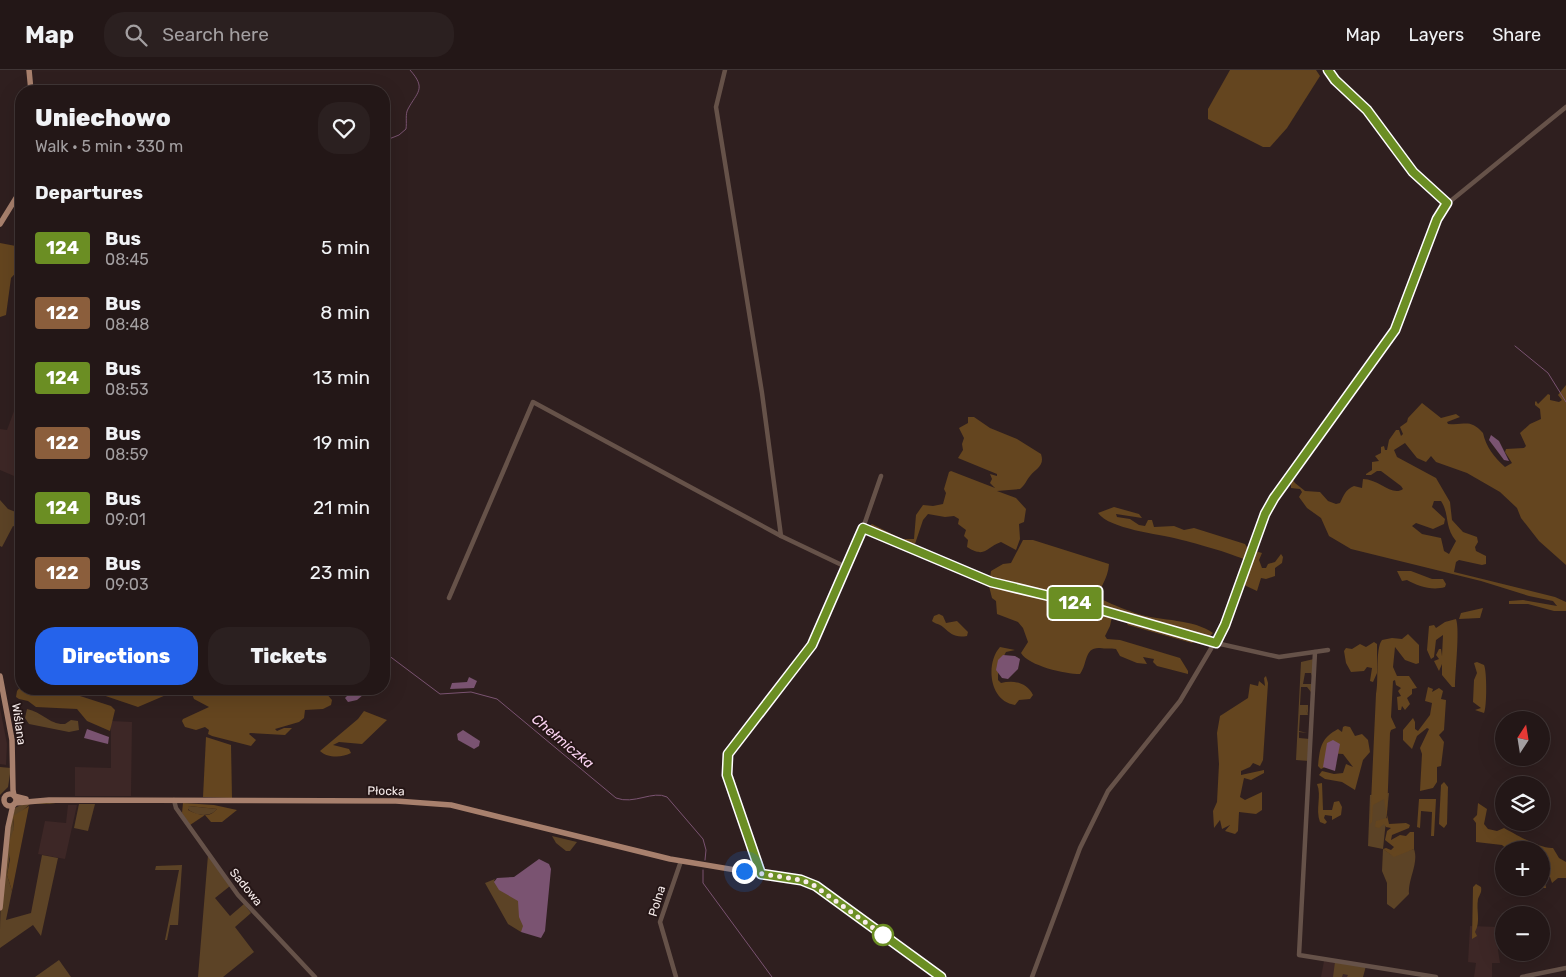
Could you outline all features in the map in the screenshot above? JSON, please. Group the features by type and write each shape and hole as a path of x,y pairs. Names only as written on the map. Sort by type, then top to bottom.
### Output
{"main road":[{"path":"29,70 31,85"},
{"path":"0,224 15,200"},
{"name":"Wiślana","path":"0,676 11,729 14,804"},
{"name":"Wiślana","path":"3,803 12,775"},
{"name":"Płocka","path":"4,796 38,800 435,802 681,861 801,880 816,886 941,977"},
{"name":"Płocka","path":"3,803 14,804 38,800"},
{"path":"3,803 8,827"},
{"path":"0,906 8,827 14,804"}],"street":[{"path":"725,70 716,107 759,375 781,536"},
{"path":"1328,70 1335,80 1367,110 1413,172 1447,203"},
{"path":"1032,977 1080,848 1108,791 1180,702 1216,643 1225,625 1265,514 1274,498 1395,330 1437,219 1447,203 1566,107"},
{"path":"449,598 533,402 781,536 846,567"},
{"path":"761,874 727,775 726,758 735,743 812,645 863,528 881,476"},
{"path":"863,528 996,584 1066,600 1216,643 1279,657 1328,650"},
{"path":"1315,652 1299,955 1436,977"},
{"name":"Sadowa","path":"174,800 176,808 238,895 315,977"},
{"name":"Polna","path":"676,977 660,922 681,861"},
{"path":"1522,977 1566,968"}],"shaded area":[{"path":"1230,70 1316,70 1320,76 1287,128 1270,147 1263,147 1208,119 1208,109"},
{"path":"0,243 15,246 15,274 11,278 6,315 0,317"},
{"path":"1566,385 1566,565 1539,541 1521,518 1517,508 1500,492 1467,473 1436,462 1431,456 1426,462 1417,458 1405,443 1394,450 1397,457 1436,478 1450,502 1452,520 1463,532 1477,537 1476,551 1486,556 1486,564 1482,565 1459,560 1456,562 1454,572 1555,597 1566,602 1566,611 1554,611 1528,604 1509,604 1509,601 1523,600 1557,606 1553,601 1529,596 1481,581 1351,549 1329,536 1321,518 1307,508 1299,497 1302,492 1300,489 1291,488 1291,483 1288,483 1280,493 1274,493 1275,488 1287,472 1295,483 1305,491 1320,492 1328,501 1336,504 1340,503 1349,489 1354,486 1362,488 1363,479 1394,491 1403,489 1381,471 1371,475 1366,474 1372,470 1372,462 1379,461 1375,456 1381,453 1381,447 1384,446 1385,450 1387,450 1389,440 1396,430 1399,430 1401,436 1403,434 1400,427 1407,422 1408,418 1422,403 1441,418 1456,414 1460,417 1447,422 1448,424 1470,424 1478,428 1483,433 1491,452 1505,467 1512,463 1505,452 1506,449 1524,448 1526,446 1520,433 1530,424 1541,419 1540,409 1535,405 1535,402 1538,404 1548,394 1550,395 1550,400 1559,402 1562,400 1558,395","holes":["1434,501 1441,501 1452,536 1456,541 1449,554 1444,551 1441,538 1422,534 1412,526 1416,523 1433,529 1444,524 1445,519 1432,507"]},
{"path":"15,408 15,476 0,470 0,429 7,430"},
{"path":"968,417 974,417 990,428 1017,439 1041,454 1041,464 1020,489 997,491 1016,498 1026,509 1024,522 1019,524 1020,539 1016,550 1001,542 982,552 967,547 968,540 964,536 966,530 958,524 959,519 954,516 945,517 928,514 923,520 915,544 889,538 868,527 872,524 902,539 914,539 916,515 923,505 943,504 946,493 944,489 949,472 951,471 995,488 990,483 992,479 990,474 997,476 997,474 958,458 963,450 964,438 959,428 968,423"},
{"path":"1491,435 1499,441 1509,461 1504,460 1489,440"},
{"path":"0,500 8,509 15,512 15,527 13,526 2,547 0,546"},
{"path":"1114,507 1139,514 1142,518 1116,514 1117,517 1130,519 1139,525 1145,526 1148,520 1152,520 1154,527 1174,526 1184,530 1194,528 1245,544 1248,549 1262,553 1259,560 1262,568 1266,568 1268,564 1275,562 1281,554 1283,557 1282,563 1275,568 1275,576 1266,579 1261,578 1257,591 1244,585 1252,563 1206,546 1123,527 1104,519 1098,513"},
{"path":"1023,540 1033,540 1109,564 1107,575 1095,604 1098,607 1101,606 1099,600 1103,600 1138,614 1196,625 1213,633 1209,637 1195,635 1194,642 1192,643 1128,625 1125,620 1146,624 1149,621 1120,612 1113,612 1110,626 1105,636 1107,639 1120,640 1180,658 1188,674 1157,666 1153,662 1154,659 1143,657 1147,664 1137,663 1120,656 1116,649 1095,648 1091,650 1080,674 1066,673 1048,668 1025,658 1021,653 1028,642 1023,628 1018,622 997,614 996,601 992,598 989,586 992,584 990,578 991,571 1003,564 1011,563"},
{"path":"1397,571 1411,571 1432,579 1443,579 1446,584 1445,587 1435,588 1425,587 1407,580 1402,581"},
{"path":"1483,608 1480,618 1459,619 1461,613"},
{"path":"939,614 943,616 946,623 957,621 968,632 967,636 954,635 932,621 934,616"},
{"path":"1456,619 1455,687 1452,687 1442,675 1442,664 1439,671 1434,661 1439,659 1436,655 1439,649 1441,649 1442,656 1443,635 1436,640 1434,657 1431,659 1427,650 1429,626 1434,625 1436,628 1445,622"},
{"path":"1408,634 1419,645 1419,663 1416,664 1405,660 1395,647 1393,667 1397,676 1409,676 1417,688 1412,689 1412,694 1407,698 1410,704 1405,710 1402,706 1401,710 1398,710 1397,697 1401,696 1398,691 1401,688 1396,685 1395,680 1393,681 1391,717 1396,728 1391,730 1390,733 1387,815 1389,824 1406,823 1410,825 1409,828 1392,835 1391,840 1400,835 1406,836 1410,832 1414,832 1414,849 1394,857 1383,849 1391,850 1394,847 1385,840 1387,831 1391,828 1386,827 1384,824 1379,828 1375,827 1376,821 1387,818 1384,799 1373,805 1372,822 1370,824 1378,658 1382,640 1402,639"},
{"path":"1374,642 1377,644 1377,673 1373,682 1370,681 1372,668 1367,667 1364,671 1351,672 1346,663 1344,651 1346,648 1352,649 1360,644 1366,647"},
{"path":"1000,647 1015,650 1006,652 998,667 998,680 1001,683 1015,682 1027,687 1033,695 1030,699 1019,700 1015,705 1006,702 999,696 992,680 991,671"},
{"path":"1003,655 1015,656 1020,659 1018,669 1008,679 1002,678 996,670 998,660"},
{"path":"1314,659 1313,679 1311,673 1305,673 1303,684 1312,684 1311,692 1307,687 1301,687 1300,705 1308,705 1308,714 1306,709 1308,715 1300,715 1299,731 1307,733 1299,732 1299,738 1310,739 1309,761 1296,760 1301,662"},
{"path":"1477,662 1484,665 1485,669 1486,697 1484,713 1475,710 1481,708 1473,702 1474,680 1477,673 1474,663"},
{"path":"1266,676 1268,683 1263,760 1260,766 1253,763 1250,767 1241,771 1241,775 1264,770 1264,773 1251,780 1244,778 1240,797 1245,800 1262,792 1262,810 1256,814 1239,812 1238,831 1235,834 1225,831 1230,825 1222,829 1220,820 1214,828 1213,811 1217,802 1219,764 1217,733 1220,716 1248,698 1250,684 1258,686 1259,681 1265,686 1264,678"},
{"path":"469,677 477,681 474,688 450,689 452,683 467,682"},
{"path":"1428,687 1433,689 1432,692 1439,688 1443,691 1441,699 1446,700 1444,730 1439,735 1444,742 1441,766 1437,767 1437,782 1433,788 1420,791 1422,754 1420,748 1429,729 1427,728 1417,736 1412,749 1403,740 1403,730 1413,718 1415,729 1418,731 1430,715 1432,703 1425,701"},
{"path":"16,695 80,696 111,706 115,710 110,731 87,721 77,709 36,707 28,701 16,697"},
{"path":"103,695 166,695 138,707"},
{"path":"192,695 328,695 332,700 331,705 323,709 305,710 304,718 299,722 275,729 277,731 284,728 292,728 285,735 250,733 256,740 251,746 212,736 208,734 209,730 205,727 196,730 185,727 183,719 209,707 194,699"},
{"path":"348,695 363,695 357,700 348,702 345,698"},
{"path":"0,708 7,744 6,765 0,764"},
{"path":"27,709 60,724 65,724 71,720 78,721 79,730 69,732 29,724 25,718"},
{"path":"364,711 387,720 362,744 339,742 333,745 349,749 351,753 335,756 327,755 320,751 358,719"},
{"path":"111,721 132,722 131,796 75,796 75,767 111,768"},
{"path":"1345,726 1350,727 1355,736 1362,734 1368,740 1370,752 1363,760 1355,790 1342,782 1325,779 1319,775 1322,771 1334,774 1343,773 1346,764 1353,767 1343,754 1328,753 1327,766 1321,769 1318,766 1322,744 1332,732 1338,729 1342,732"},
{"path":"87,729 109,737 108,744 84,738"},
{"path":"463,730 480,741 479,746 474,749 458,740 457,734"},
{"path":"206,737 231,745 232,798 203,797"},
{"path":"1333,740 1340,744 1335,771 1323,767 1327,743"},
{"path":"0,767 11,768 8,787 0,795"},
{"path":"1444,782 1448,787 1447,824 1444,828 1439,824 1441,785"},
{"path":"1322,783 1323,810 1332,810 1334,802 1339,801 1342,807 1341,815 1332,820 1332,816 1325,815 1324,818 1327,822 1325,824 1320,822 1318,812 1319,793 1317,784"},
{"path":"1389,793 1383,849 1368,846 1370,795"},
{"path":"1419,799 1436,799 1434,836 1431,836 1432,812 1421,811 1420,828 1417,827"},
{"path":"35,803 56,804 30,804 13,819 14,828 7,875 12,891 6,920 31,913 42,855 58,858 41,936 33,925 0,948 1,895 7,841 15,808 19,806"},
{"path":"183,803 214,805 237,810 222,822 211,822 205,815 190,825 182,813","holes":["189,806 217,809 210,814 199,815 188,810"]},
{"path":"1478,803 1487,809 1484,824 1488,829 1510,831 1529,841 1495,841 1495,844 1476,842 1476,823 1473,819 1477,815"},
{"path":"79,804 95,804 88,831 74,828"},
{"path":"68,805 77,805 65,859 38,854 45,821 66,823"},
{"path":"29,806 12,891 7,875 10,859 9,843 14,828 13,816"},
{"path":"189,806 217,809 210,814 202,815 190,811 187,808"},
{"path":"552,836 577,842 570,851 566,851 556,843"},
{"path":"1550,848 1553,848 1559,858 1566,862 1566,878 1558,878 1552,883 1550,877"},
{"path":"1383,849 1392,855 1414,849 1415,854 1409,894 1394,909 1387,904 1387,883 1382,871"},
{"path":"208,855 230,886 215,898 230,916 244,904 251,913 235,927 254,952 223,977 198,977"},
{"path":"539,859 549,864 551,869 545,931 541,938 521,932 523,926 519,917 518,901 499,890 494,882 497,878 514,877"},
{"path":"182,865 178,925 170,925 167,940 165,940 179,870 155,870 156,866"},
{"path":"550,874 545,918 521,932 508,924 485,883 495,879 494,881"},
{"path":"1476,884 1481,887 1481,890 1478,899 1478,924 1475,932 1477,936 1472,939 1473,887"},
{"path":"1470,926 1495,927 1495,961 1500,961 1500,963 1492,963 1492,977 1474,977 1476,963 1468,962"},
{"path":"59,960 71,977 35,977"},
{"path":"1324,961 1365,967 1363,977 1321,977"},
{"path":"1335,962 1366,966 1363,977 1347,977 1348,975 1343,974 1342,977 1333,977"}],"waterway":[{"name":"Chełmiczka","path":"390,139 399,135 406,129 407,111 419,90 418,82 410,70"},
{"path":"1515,346 1548,373 1566,402"},
{"name":"Chełmiczka","path":"390,656 440,694 471,692 497,699 616,798 630,800 656,795 667,797 703,839 706,850 705,860"},
{"name":"Chełmiczka","path":"703,870 703,883 772,977"}],"bus line":[{"name":"124","path":"941,977 816,886 801,880 761,874 761,868 727,775 726,758 729,750 806,655 863,528 1002,586 1066,600 1216,643 1225,625 1265,514 1274,498 1395,330 1405,310 1437,219 1442,208 1447,203 1413,172 1367,110 1335,80 1328,70"}],"route":[{"path":"744,871 801,880 812,884 883,935"}]}
